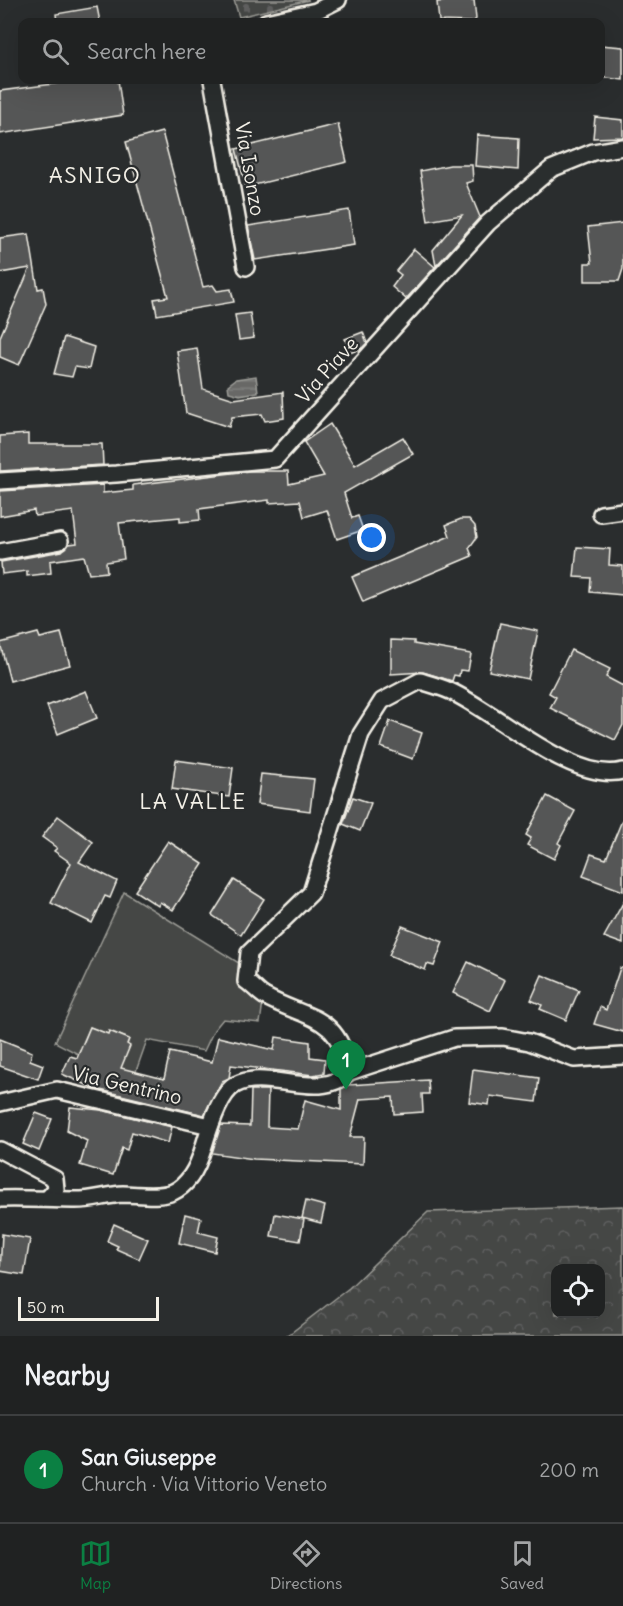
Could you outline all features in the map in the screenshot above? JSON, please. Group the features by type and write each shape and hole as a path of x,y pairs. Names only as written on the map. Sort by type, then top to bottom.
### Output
{"street":[{"path":"284,18 316,11 338,0"},
{"name":"Via Isonzo","path":"213,84 246,267"},
{"name":"Via Piave","path":"0,481 116,474 275,459 488,223 551,169 593,152 623,147"},
{"path":"601,514 623,511"},
{"path":"0,552 60,541"},
{"path":"349,1072 343,1046 328,1025 264,995 246,981 249,952 311,893 361,734 382,701 420,681 451,692 532,742 588,771 623,771"},
{"path":"0,1199 74,1200 121,1194 172,1193 186,1183 199,1165 210,1126 227,1091 236,1084 248,1080 310,1085 326,1084 345,1077 349,1072 454,1038 504,1037 529,1042 574,1059 623,1056"},
{"name":"Via Gentrino","path":"0,1103 57,1090 97,1097 210,1126"},
{"path":"0,1150 55,1179 56,1189 48,1198"}],"green space":[{"path":"234,0 309,0 239,17"},
{"path":"124,892 247,968 264,995 260,1023 223,1019 214,1030 204,1051 147,1040 135,1074 120,1069 129,1039 110,1031 108,1034 90,1027 78,1054 55,1042"},
{"path":"623,1206 623,1336 287,1336 349,1288 428,1212"}],"shaded area":[{"path":"256,376 258,392 240,395 229,392 228,385 236,379"}],"building":[{"path":"474,0 476,18 439,18 437,2"},
{"path":"97,7 99,18 56,18 56,14"},
{"path":"605,45 623,47 623,80 605,78"},
{"path":"53,84 119,84 123,115 0,134 0,91"},
{"path":"595,117 623,120 623,137 593,138"},
{"path":"338,124 347,162 246,187 236,149"},
{"path":"162,132 203,287 213,285 217,291 231,289 234,302 157,315 154,299 168,297 126,142"},
{"path":"477,135 519,138 518,170 475,166"},
{"path":"450,165 472,165 473,181 466,183 480,217 436,266 433,250 462,215 428,221 420,171"},
{"path":"349,210 354,245 255,260 248,226"},
{"path":"623,223 623,269 619,281 585,281 585,263 592,263 588,227"},
{"path":"29,234 38,289 43,288 46,304 19,365 0,357 0,337 30,268 0,273 0,238"},
{"path":"414,249 435,267 406,299 392,287 401,275 396,271"},
{"path":"250,313 254,338 239,340 235,315"},
{"path":"363,332 367,343 350,353 345,339"},
{"path":"64,337 94,347 89,369 75,367 72,377 54,374"},
{"path":"197,348 203,389 234,399 283,392 284,418 265,421 262,414 232,417 229,427 186,413 177,351"},
{"path":"330,424 355,465 403,437 413,454 344,493 352,518 358,516 363,530 337,539 327,510 304,517 300,501 269,503 269,500 199,509 200,520 180,522 180,517 119,523 124,559 106,562 107,572 89,574 84,556 50,561 51,573 27,576 27,571 2,574 1,562 62,551 69,544 77,543 73,511 35,516 34,510 0,516 0,491 103,485 103,493 133,490 133,485 249,471 288,471 289,484 324,476 304,442"},
{"path":"28,434 28,444 102,444 103,465 0,471 0,436"},
{"path":"461,519 469,519 475,526 477,537 469,548 472,556 363,602 352,577 450,536 446,525"},
{"path":"577,547 610,549 609,565 623,566 623,595 590,592 591,578 574,577"},
{"path":"500,623 538,631 528,679 489,671"},
{"path":"38,633 40,638 61,633 70,665 10,681 0,643"},
{"path":"391,640 414,641 414,644 471,654 468,671 460,670 459,676 454,675 452,681 423,672 391,674"},
{"path":"571,650 610,669 606,677 623,686 623,725 615,740 550,708 556,697 549,693"},
{"path":"86,691 97,718 58,734 47,706"},
{"path":"390,721 422,733 413,759 381,747"},
{"path":"176,760 233,768 229,797 172,789"},
{"path":"261,774 314,779 310,811 257,804"},
{"path":"547,796 575,811 558,843 561,845 554,859 527,845 531,838 526,835"},
{"path":"353,797 371,803 360,831 343,824"},
{"path":"58,816 93,842 79,862 117,881 110,898 105,896 92,923 51,903 71,863 54,851 57,848 42,837"},
{"path":"623,818 623,891 583,876 591,854 606,859"},
{"path":"168,841 203,864 173,910 160,902 158,906 135,891"},
{"path":"234,880 264,899 241,935 212,915"},
{"path":"623,903 623,944 604,937"},
{"path":"402,926 443,942 434,966 427,964 425,970 389,955"},
{"path":"468,962 505,980 490,1011 453,993"},
{"path":"620,968 623,968 623,1032 594,1024 600,1007 606,1010"},
{"path":"542,975 579,990 566,1020 540,1009 542,1005 531,1000"},
{"path":"90,1027 129,1039 127,1044 130,1046 121,1068 164,1079 170,1052 212,1062 218,1037 274,1050 276,1037 310,1042 310,1057 325,1059 324,1073 313,1075 231,1065 229,1078 222,1081 204,1115 96,1089 62,1074 70,1056 77,1058"},
{"path":"0,1039 32,1052 30,1060 43,1065 38,1079 0,1066"},
{"path":"473,1069 539,1078 536,1102 490,1096 489,1105 469,1102"},
{"path":"428,1080 429,1094 422,1094 423,1112 394,1114 393,1097 360,1099 350,1137 364,1137 363,1164 254,1159 212,1153 221,1125 250,1126 251,1090 268,1090 267,1127 298,1129 305,1100 341,1110 341,1089 348,1085"},
{"path":"70,1107 101,1110 172,1127 168,1143 132,1132 127,1150 122,1148 113,1175 80,1165 87,1141 67,1131"},
{"path":"36,1113 52,1119 39,1151 23,1144"},
{"path":"306,1201 325,1206 321,1223 302,1218"},
{"path":"185,1214 201,1218 198,1232 218,1237 215,1252 179,1243"},
{"path":"275,1214 304,1219 300,1241 271,1236"},
{"path":"114,1224 148,1239 139,1259 116,1249 118,1246 107,1241"},
{"path":"2,1234 30,1239 24,1275 0,1271"}],"place":[{"name":"San Giuseppe","path":"346,1090"}],"district":[{"name":"ASNIGO","path":"95,175"},
{"name":"LA VALLE","path":"193,801"}]}
